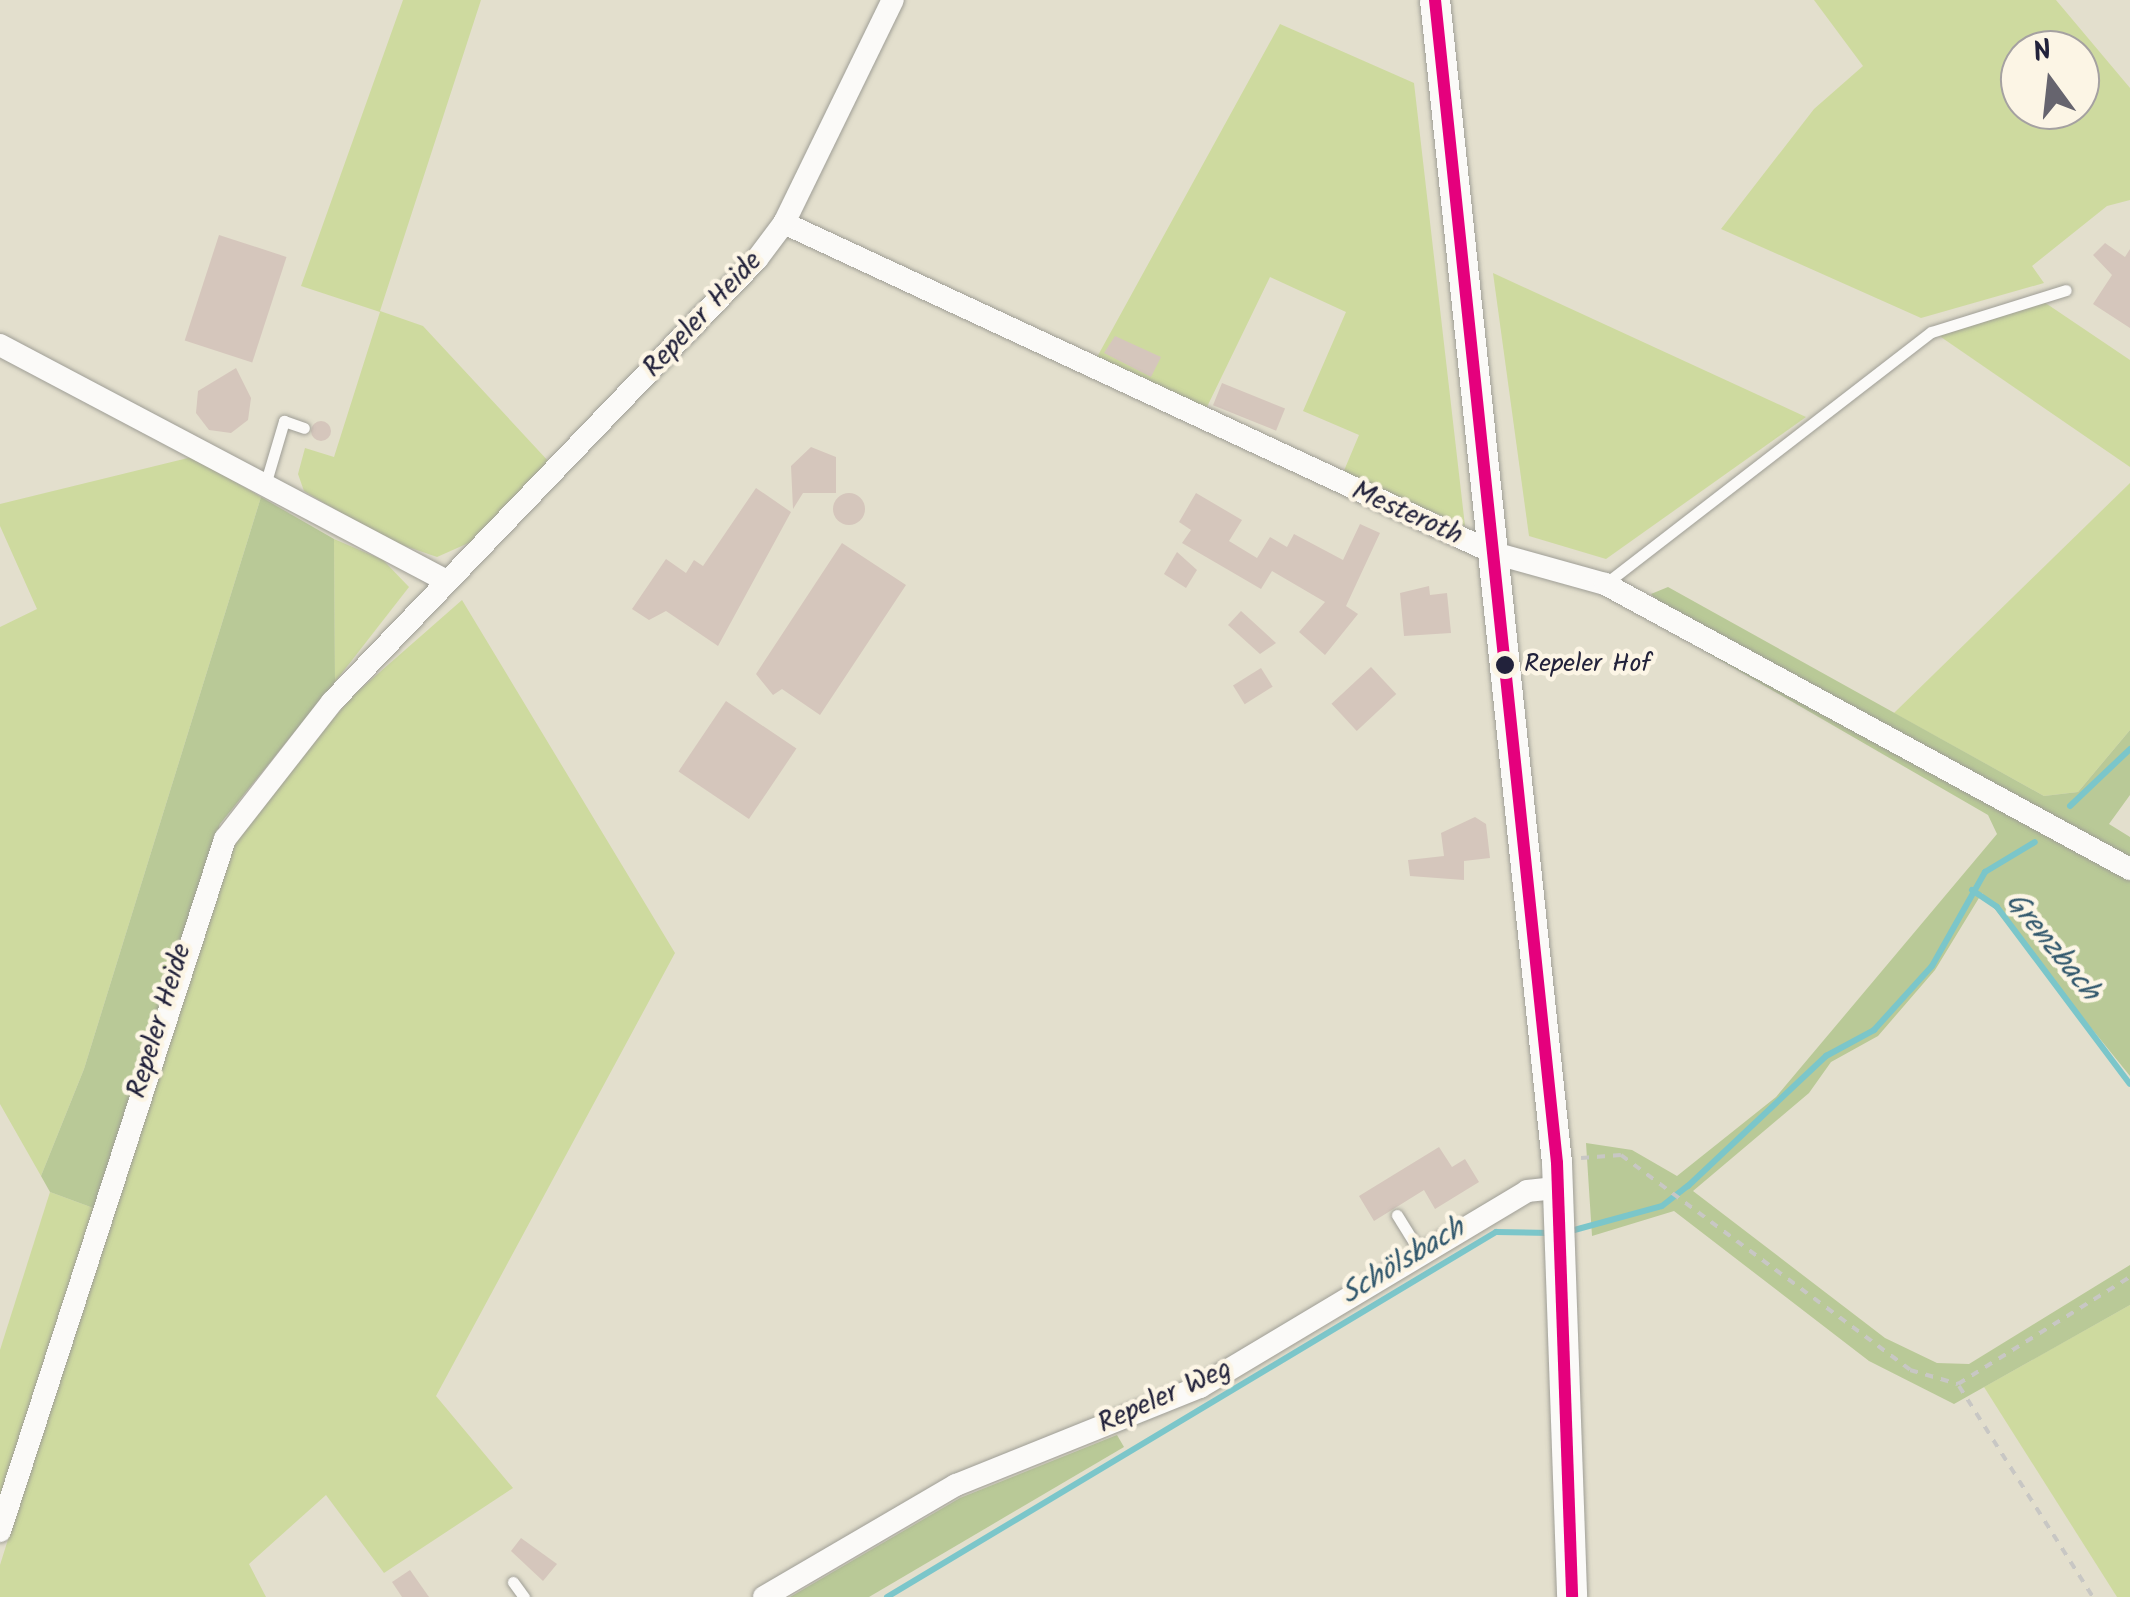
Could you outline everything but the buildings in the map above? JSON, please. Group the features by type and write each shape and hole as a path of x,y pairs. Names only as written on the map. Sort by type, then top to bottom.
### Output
{"main road":[{"path":"1435,0 1558,1189 1572,1597"}],"street":[{"name":"Repeler Heide","path":"0,1531 224,839 268,777 444,580 784,222 892,0"},
{"name":"Mesteroth","path":"784,222 1494,553 1605,584 2130,869"},
{"path":"0,345 444,580"},
{"name":"Repeler Weg","path":"764,1597 956,1485 1200,1387 1527,1191 1558,1189"}],"lane":[{"path":"1605,584 1932,332 2066,290"},
{"path":"266,486 284,421 304,428"},
{"path":"1397,1216 1423,1256"},
{"path":"513,1582 524,1597"}],"path":[{"path":"1558,1189 1622,1155 1910,1370 1958,1384 2093,1597"},
{"path":"1958,1384 2130,1277"}],"green space":[{"path":"403,0 481,0 380,311 423,326 550,463 473,541 437,557 385,539 304,491 298,474 305,448 334,457 380,312 301,286"},
{"path":"1814,0 2056,0 2081,30 2000,30 2000,130 2100,130 2100,52 2130,88 2130,200 2107,206 2032,266 2044,283 1921,318 1721,229 1814,109 1863,66"},
{"path":"1280,24 1414,83 1465,526 1343,473 1359,435 1303,411 1346,312 1270,277 1205,411 1096,359"},
{"path":"1493,273 1806,417 1606,559 1529,536"},
{"path":"2044,302 2130,360 2130,467 1938,335"},
{"path":"192,457 261,497 84,1069 41,1176 0,1104 0,627 37,609 0,526 0,504"},
{"path":"2130,483 2130,730 2078,792 2044,796 1894,713"},
{"path":"261,497 334,539 335,682 220,824 96,1209 50,1192 41,1176 84,1069"},
{"path":"334,539 383,560 409,587 335,682"},
{"path":"1668,587 2044,796 2078,792 2130,730 2130,795 2109,824 2130,837 2130,1076 1982,893 1935,970 1878,1036 1831,1062 1809,1093 1693,1191 1885,1338 1937,1363 1969,1364 2130,1265 2130,1305 1954,1404 1869,1361 1674,1211 1592,1236 1586,1143 1632,1150 1677,1176 1776,1097 1997,834 1988,815 1706,652 1651,594"},
{"path":"462,600 675,953 436,1396 513,1488 384,1573 326,1495 249,1564 266,1597 0,1597 0,1565 210,896 248,818 283,775 356,693"},
{"path":"50,1192 96,1209 0,1508 0,1350"},
{"path":"2130,1305 2130,1597 2117,1597 1984,1387"},
{"path":"1117,1435 1124,1447 869,1597 790,1597 960,1498"}],"waterway":[{"name":"Schölsbach","path":"2070,806 2130,749"},
{"name":"Schölsbach","path":"1567,1232 1662,1206 1688,1186 1826,1056 1874,1030 1932,966 1985,872 2035,842"},
{"name":"Grenzbach","path":"1972,890 1997,907 2130,1084"},
{"name":"Schölsbach","path":"887,1597 1496,1232 1550,1233"}],"transit line":[{"path":"1435,0 1557,1163 1572,1597"}],"place":[{"name":"Repeler Hof","path":"1505,665"}]}
